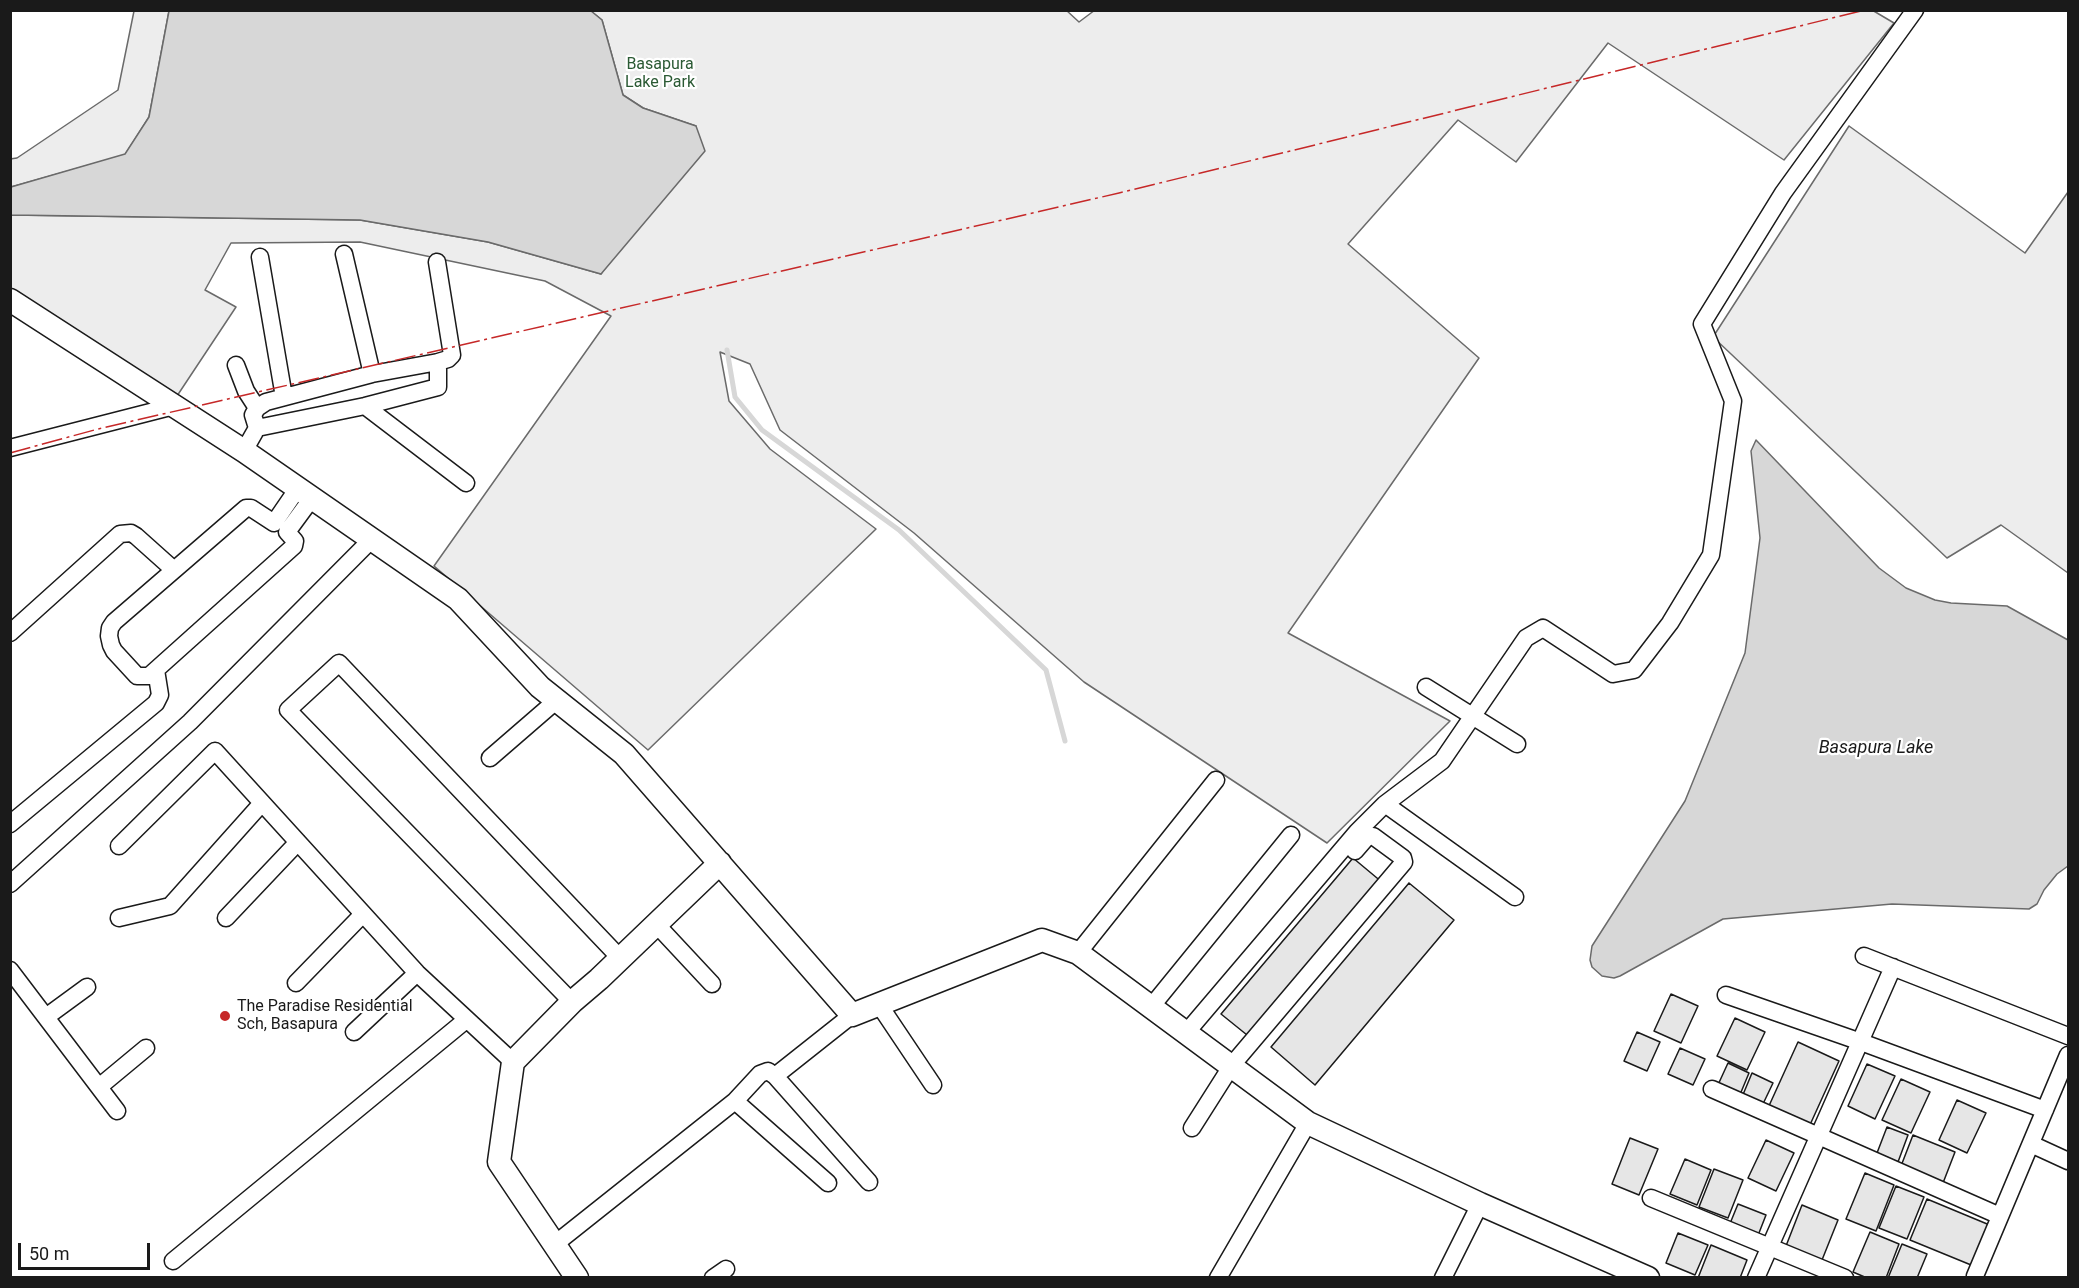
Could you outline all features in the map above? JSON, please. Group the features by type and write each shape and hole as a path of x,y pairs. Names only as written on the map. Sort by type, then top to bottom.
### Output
{"street":[{"path":"1190,1036 1333,858 1385,804 1442,761 1526,638 1543,628 1613,674 1634,670 1670,623 1711,555 1733,401 1702,324 1783,193 1913,11"},
{"path":"344,254 372,374"},
{"path":"260,257 284,397"},
{"path":"244,451 257,428 253,415 257,408 266,402 372,374 438,362 453,355 437,262"},
{"path":"10,300 244,451 373,538 458,599 540,687 624,754 852,1015"},
{"path":"257,428 365,406 438,387 438,362"},
{"path":"236,365 246,391 257,408"},
{"path":"10,448 174,406"},
{"path":"365,406 466,483"},
{"path":"280,528 305,493"},
{"path":"246,508 251,508 295,541 295,544 149,676 137,676 114,651 109,636 110,628 174,570 246,508"},
{"path":"10,633 120,534 131,533 136,536 174,570"},
{"path":"10,884 190,722 373,538"},
{"path":"572,1002 288,710 339,663 621,959"},
{"path":"10,824 156,703 160,695 156,670"},
{"path":"1426,687 1517,744"},
{"path":"490,758 557,700"},
{"path":"119,846 216,751 417,973 513,1062"},
{"path":"1078,953 1216,780"},
{"path":"119,918 170,906 262,803"},
{"path":"1385,804 1515,897"},
{"path":"1151,1007 1291,835"},
{"path":"1190,1036 1208,1020 1368,836 1376,837 1403,858 1402,866 1232,1065 1192,1128"},
{"path":"226,918 298,842"},
{"path":"577,1278 499,1161 513,1062 572,1002 621,959 720,863"},
{"path":"296,983 363,914"},
{"path":"656,924 712,984"},
{"path":"774,1076 852,1015 1042,940 1078,953 1308,1123 1480,1204 1648,1278"},
{"path":"1864,956 2068,1036"},
{"path":"1756,1278 1893,967"},
{"path":"10,970 117,1110"},
{"path":"354,1032 417,973"},
{"path":"46,1017 87,987"},
{"path":"1726,995 2045,1110"},
{"path":"878,1003 933,1085"},
{"path":"173,1261 466,1020"},
{"path":"99,1087 146,1048"},
{"path":"1975,1276 2068,1055"},
{"path":"555,1244 735,1101 760,1074 768,1071 869,1182"},
{"path":"1712,1089 2000,1216"},
{"path":"735,1101 828,1183"},
{"path":"1218,1278 1308,1123"},
{"path":"2031,1144 2068,1161"},
{"path":"1651,1198 1845,1278"},
{"path":"1443,1278 1480,1204"}],"shaded area":[{"path":"1066,10 1079,22 1095,10 1872,10 1894,23 1784,160 1608,43 1516,162 1458,120 1348,244 1479,358 1288,633 1450,721 1327,843 1084,682 914,533 780,430 750,364 720,352 729,401 770,449 876,529 648,750 434,566 611,316 545,281 360,242 231,243 205,290 236,307 175,399 11,289 10,215 360,220 488,242 601,274 696,126 643,108 623,95 602,20 591,11"},
{"path":"134,11 169,11 149,117 125,155 11,187 10,159 17,158 118,90"},
{"path":"1849,126 2025,253 2068,192 2068,573 2001,525 1947,558 1713,337"}],"water":[{"path":"169,11 591,11 602,20 623,95 643,108 696,126 705,151 601,274 488,242 360,220 11,215 11,187 125,154 149,117"},
{"name":"Basapura Lake","path":"1756,440 1879,568 1906,588 1935,600 1951,603 2007,606 2068,640 2068,866 2057,874 2044,890 2037,904 2029,909 1892,904 1723,919 1620,976 1614,978 1602,976 1592,967 1590,960 1592,946 1685,801 1745,653 1760,538 1751,451"}],"building":[{"path":"1353,858 1383,883 1252,1039 1221,1014"},
{"path":"1409,883 1454,920 1315,1085 1271,1047"},
{"path":"1671,994 1698,1006 1681,1043 1654,1031"},
{"path":"1735,1018 1765,1032 1747,1070 1717,1056"},
{"path":"1637,1032 1660,1042 1647,1071 1624,1061"},
{"path":"1798,1042 1839,1061 1809,1127 1768,1108"},
{"path":"1680,1048 1705,1059 1693,1085 1668,1074"},
{"path":"1728,1063 1749,1073 1739,1097 1717,1087"},
{"path":"1867,1064 1895,1076 1875,1119 1848,1106"},
{"path":"1752,1073 1773,1083 1762,1106 1742,1097"},
{"path":"1901,1079 1930,1092 1911,1133 1882,1120"},
{"path":"1957,1100 1986,1113 1967,1153 1939,1140"},
{"path":"1887,1127 1908,1135 1898,1162 1877,1153"},
{"path":"1913,1135 1955,1152 1943,1183 1901,1166"},
{"path":"1630,1138 1658,1149 1639,1195 1612,1184"},
{"path":"1766,1140 1794,1153 1776,1191 1748,1178"},
{"path":"1685,1159 1711,1170 1697,1205 1670,1194"},
{"path":"1714,1169 1743,1180 1728,1218 1699,1207"},
{"path":"1865,1173 1894,1185 1876,1231 1846,1219"},
{"path":"1896,1186 1924,1197 1907,1239 1879,1228"},
{"path":"1927,1199 1992,1226 1976,1267 1910,1240"},
{"path":"1738,1204 1766,1215 1757,1238 1729,1226"},
{"path":"1802,1205 1838,1220 1822,1260 1786,1246"},
{"path":"1870,1232 1899,1244 1886,1278 1867,1278 1853,1272"},
{"path":"1678,1233 1708,1245 1695,1275 1666,1263"},
{"path":"1902,1244 1927,1254 1917,1278 1888,1278"},
{"path":"1711,1245 1747,1260 1740,1278 1698,1278"}],"waterway":[{"path":"727,350 735,397 762,430 899,530 1046,670 1065,741"}],"power":[{"path":"10,453 98,429 1119,193 1865,10"}],"place":[{"name":"The Paradise Residential Sch, Basapura","path":"225,1016"}],"park label":[{"name":"Basapura Lake Park","path":"660,74"}]}
